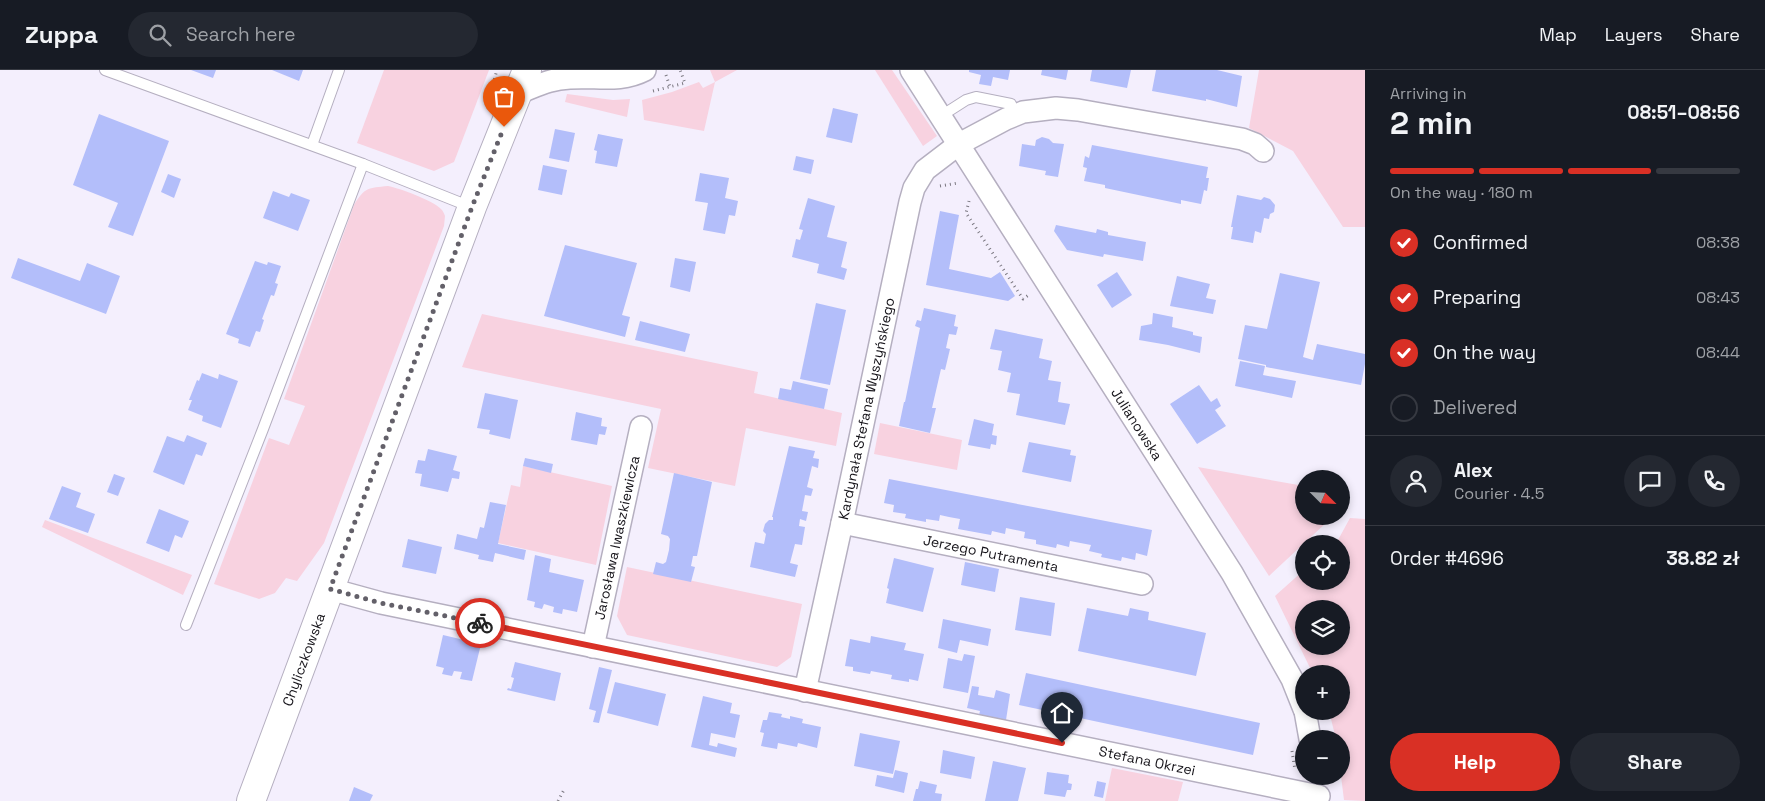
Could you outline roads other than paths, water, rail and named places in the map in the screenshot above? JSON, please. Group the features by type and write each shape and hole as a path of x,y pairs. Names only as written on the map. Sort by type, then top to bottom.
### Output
{"street":[{"path":"574,70 595,77"},
{"path":"523,81 545,82 569,78 595,77 624,78 645,70"},
{"name":"Julianowska","path":"911,70 1237,580 1295,687"},
{"name":"Chyliczkowska","path":"251,801 472,207 523,81"},
{"path":"959,144 1015,115 1041,109 1056,108 1078,110 1242,139 1255,144 1263,151"},
{"name":"Kardynała Stefana Wyszyńskiego","path":"805,691 910,202 914,188 925,170 959,144"},
{"name":"Jarosława Iwaszkiewicza","path":"593,646 641,426"},
{"name":"Jerzego Putramenta","path":"842,523 1142,584"},
{"name":"Stefana Okrzei","path":"330,589 381,603 805,691 1313,791"}],"lane":[{"path":"106,70 363,164 472,207"},
{"path":"312,145 339,70"},
{"path":"941,116 966,100 976,97 1012,104 1015,115"},
{"path":"186,625 263,429 363,164"}]}
